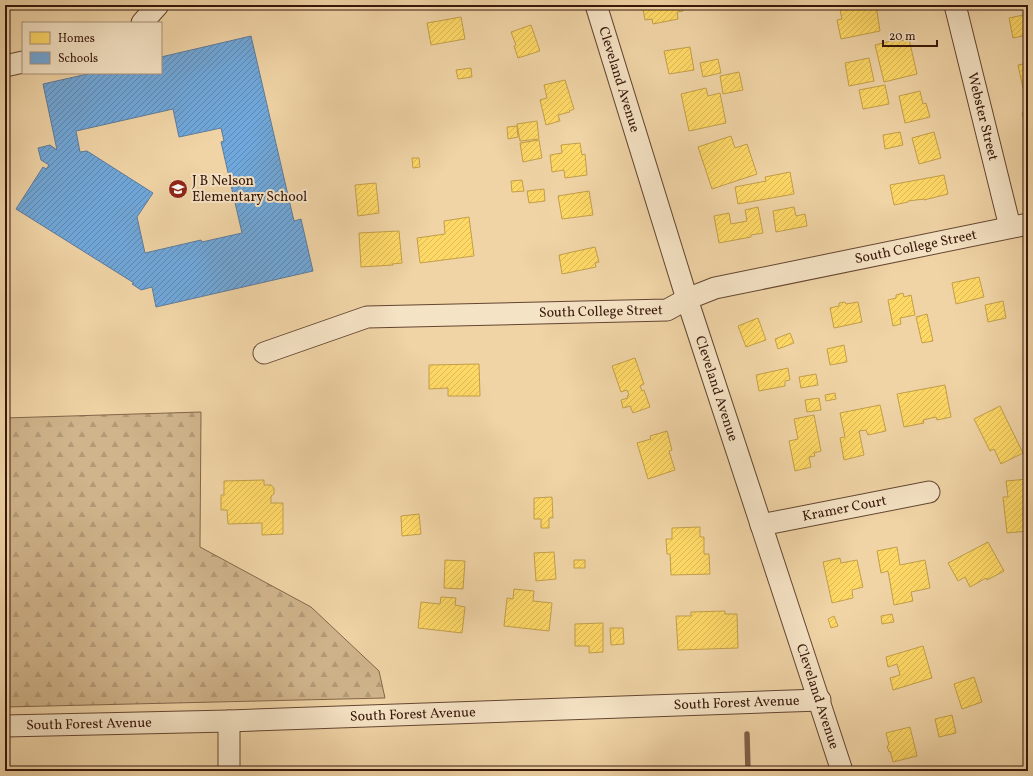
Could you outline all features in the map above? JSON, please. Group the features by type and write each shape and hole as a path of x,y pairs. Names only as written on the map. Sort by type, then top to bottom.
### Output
{"street":[{"path":"143,22 158,5"},
{"name":"Cleveland Avenue","path":"596,5 687,299 820,700 842,771"},
{"name":"Webster Street","path":"955,5 1019,225"},
{"path":"5,66 22,62"},
{"name":"South College Street","path":"264,353 367,317 667,310 687,299 715,288 1019,225"},
{"name":"Kramer Court","path":"761,525 929,492"},
{"name":"South Forest Avenue","path":"5,726 229,721 820,700"},
{"path":"229,721 229,771"}],"green space":[{"path":"201,412 200,547 311,607 379,671 385,698 5,707 5,418"}],"building: Homes":[{"path":"650,5 681,5 683,11 677,12 678,19 653,24 652,19 645,20 643,9 650,8"},
{"path":"839,5 876,5 880,31 841,39 837,20 842,19"},
{"path":"1028,14 1028,35 1013,38 1009,18"},
{"path":"461,17 465,39 431,45 427,23"},
{"path":"531,25 540,51 518,58 514,46 516,45 511,32"},
{"path":"899,39 900,41 909,39 917,74 884,82 875,45"},
{"path":"690,47 694,70 669,74 664,51"},
{"path":"869,58 874,81 849,86 845,63"},
{"path":"718,59 721,73 703,77 700,63"},
{"path":"1028,63 1028,87 1023,88 1018,65"},
{"path":"471,68 472,77 458,79 456,70"},
{"path":"739,72 743,90 723,94 720,76"},
{"path":"565,80 574,109 569,111 570,112 558,115 560,121 546,125 540,100 547,98 544,85"},
{"path":"885,85 889,104 863,109 859,90"},
{"path":"706,88 708,96 720,93 726,123 689,131 681,94"},
{"path":"920,91 923,104 926,103 930,117 905,123 899,96"},
{"path":"1028,104 1028,111 1025,112 1023,105"},
{"path":"1028,111 1028,127 1026,127 1022,113"},
{"path":"537,121 539,139 520,141 517,124"},
{"path":"517,126 518,137 508,139 507,127"},
{"path":"900,132 903,145 885,149 883,135"},
{"path":"934,132 941,158 919,164 912,138"},
{"path":"731,136 735,148 747,144 757,174 712,189 698,147"},
{"path":"539,140 542,158 523,162 520,143"},
{"path":"580,143 582,155 585,154 587,175 565,178 564,170 552,172 550,155 562,153 561,145"},
{"path":"412,158 419,158 420,167 413,168"},
{"path":"790,172 794,194 738,204 735,187 766,181 765,177"},
{"path":"944,175 948,194 894,205 890,185"},
{"path":"522,180 524,191 512,192 511,181"},
{"path":"376,183 379,213 358,216 355,185"},
{"path":"544,189 545,201 529,203 527,191"},
{"path":"589,191 593,215 562,219 558,196"},
{"path":"758,207 763,233 751,235 751,237 719,243 714,216 729,213 731,224 747,221 745,210"},
{"path":"794,207 796,216 805,214 807,226 776,232 773,211"},
{"path":"469,217 474,256 420,263 417,238 445,234 444,221"},
{"path":"399,231 402,263 361,267 359,233"},
{"path":"595,247 599,262 595,263 596,267 562,274 559,255"},
{"path":"979,277 984,297 956,304 952,283"},
{"path":"903,293 904,297 911,295 915,315 900,318 901,324 893,326 888,300 896,298 896,295"},
{"path":"1003,301 1006,318 988,322 985,305"},
{"path":"845,302 846,304 858,302 862,322 834,328 830,308 839,306 839,303"},
{"path":"927,314 933,341 922,343 916,317"},
{"path":"758,318 766,340 746,347 738,326"},
{"path":"790,333 794,343 778,349 775,339"},
{"path":"844,345 847,362 830,365 827,349"},
{"path":"635,358 644,384 640,386 642,391 644,390 650,407 633,413 630,406 623,408 621,400 628,398 627,396 629,395 627,390 621,392 612,366"},
{"path":"479,364 480,396 448,396 448,388 429,389 429,365"},
{"path":"788,368 790,380 785,381 785,386 759,391 756,375"},
{"path":"816,374 818,385 801,388 799,377"},
{"path":"945,385 951,417 937,420 936,417 923,420 924,423 904,427 897,394"},
{"path":"835,393 836,399 826,401 825,395"},
{"path":"819,398 821,410 807,412 805,400"},
{"path":"880,405 886,431 868,435 866,430 859,431 864,455 844,460 840,438 845,437 840,413"},
{"path":"1000,406 1023,453 1001,464 994,449 990,451 974,419"},
{"path":"814,415 821,451 814,453 815,456 809,457 811,467 795,471 789,441 798,439 794,419"},
{"path":"667,431 672,450 669,451 675,470 648,479 637,443 651,439 650,436"},
{"path":"1028,479 1028,531 1007,533 1003,497 1008,497 1006,481"},
{"path":"264,480 264,485 271,485 274,488 274,494 271,496 271,503 283,503 283,534 262,535 262,523 228,524 227,510 221,510 221,495 224,495 224,481"},
{"path":"552,497 553,518 549,518 549,528 541,528 541,519 534,519 534,498"},
{"path":"419,514 421,534 402,536 401,516"},
{"path":"700,527 700,537 704,537 704,554 709,554 710,574 671,575 670,554 667,554 666,539 672,539 672,528"},
{"path":"988,542 1004,571 987,580 986,578 970,587 965,577 958,581 948,563"},
{"path":"897,547 900,565 925,560 930,588 911,592 913,601 894,605 888,571 881,573 877,551"},
{"path":"554,552 556,579 536,581 534,553"},
{"path":"840,558 841,563 857,560 863,587 852,590 853,598 832,603 823,562"},
{"path":"445,560 465,561 463,589 444,588"},
{"path":"574,560 585,560 585,568 574,568"},
{"path":"514,589 534,591 533,601 552,603 549,631 504,626 507,598 513,599"},
{"path":"441,597 456,598 455,605 465,607 462,633 418,628 421,602 440,604"},
{"path":"725,611 725,614 737,614 738,648 678,650 676,616 691,616 691,612"},
{"path":"892,614 894,622 882,624 881,616"},
{"path":"834,616 838,626 831,628 828,619"},
{"path":"603,623 603,652 589,653 589,646 575,646 575,624"},
{"path":"610,628 623,628 624,644 611,645"},
{"path":"923,646 932,678 893,690 890,678 900,675 897,664 888,667 886,657"},
{"path":"974,677 982,702 962,709 954,684"},
{"path":"952,715 956,733 939,737 935,719"},
{"path":"910,727 917,756 893,762 887,746 889,745 886,733"}],"building: Schools":[{"name":"J B Nelson Elementary School","path":"251,36 294,221 301,219 313,271 156,307 152,287 141,290 132,284 134,283 16,209 43,167 46,169 49,165 41,160 38,148 50,145 57,150 43,84 88,74 162,74 162,57","holes":["173,109 179,137 221,128 224,141 221,142 242,233 202,242 201,240 145,253 137,217 153,193 87,151 80,152 76,131"]}],"waterway":[{"path":"747,734 748,771"}],"place":[{"name":"J B Nelson Elementary School","path":"178,189"}]}
